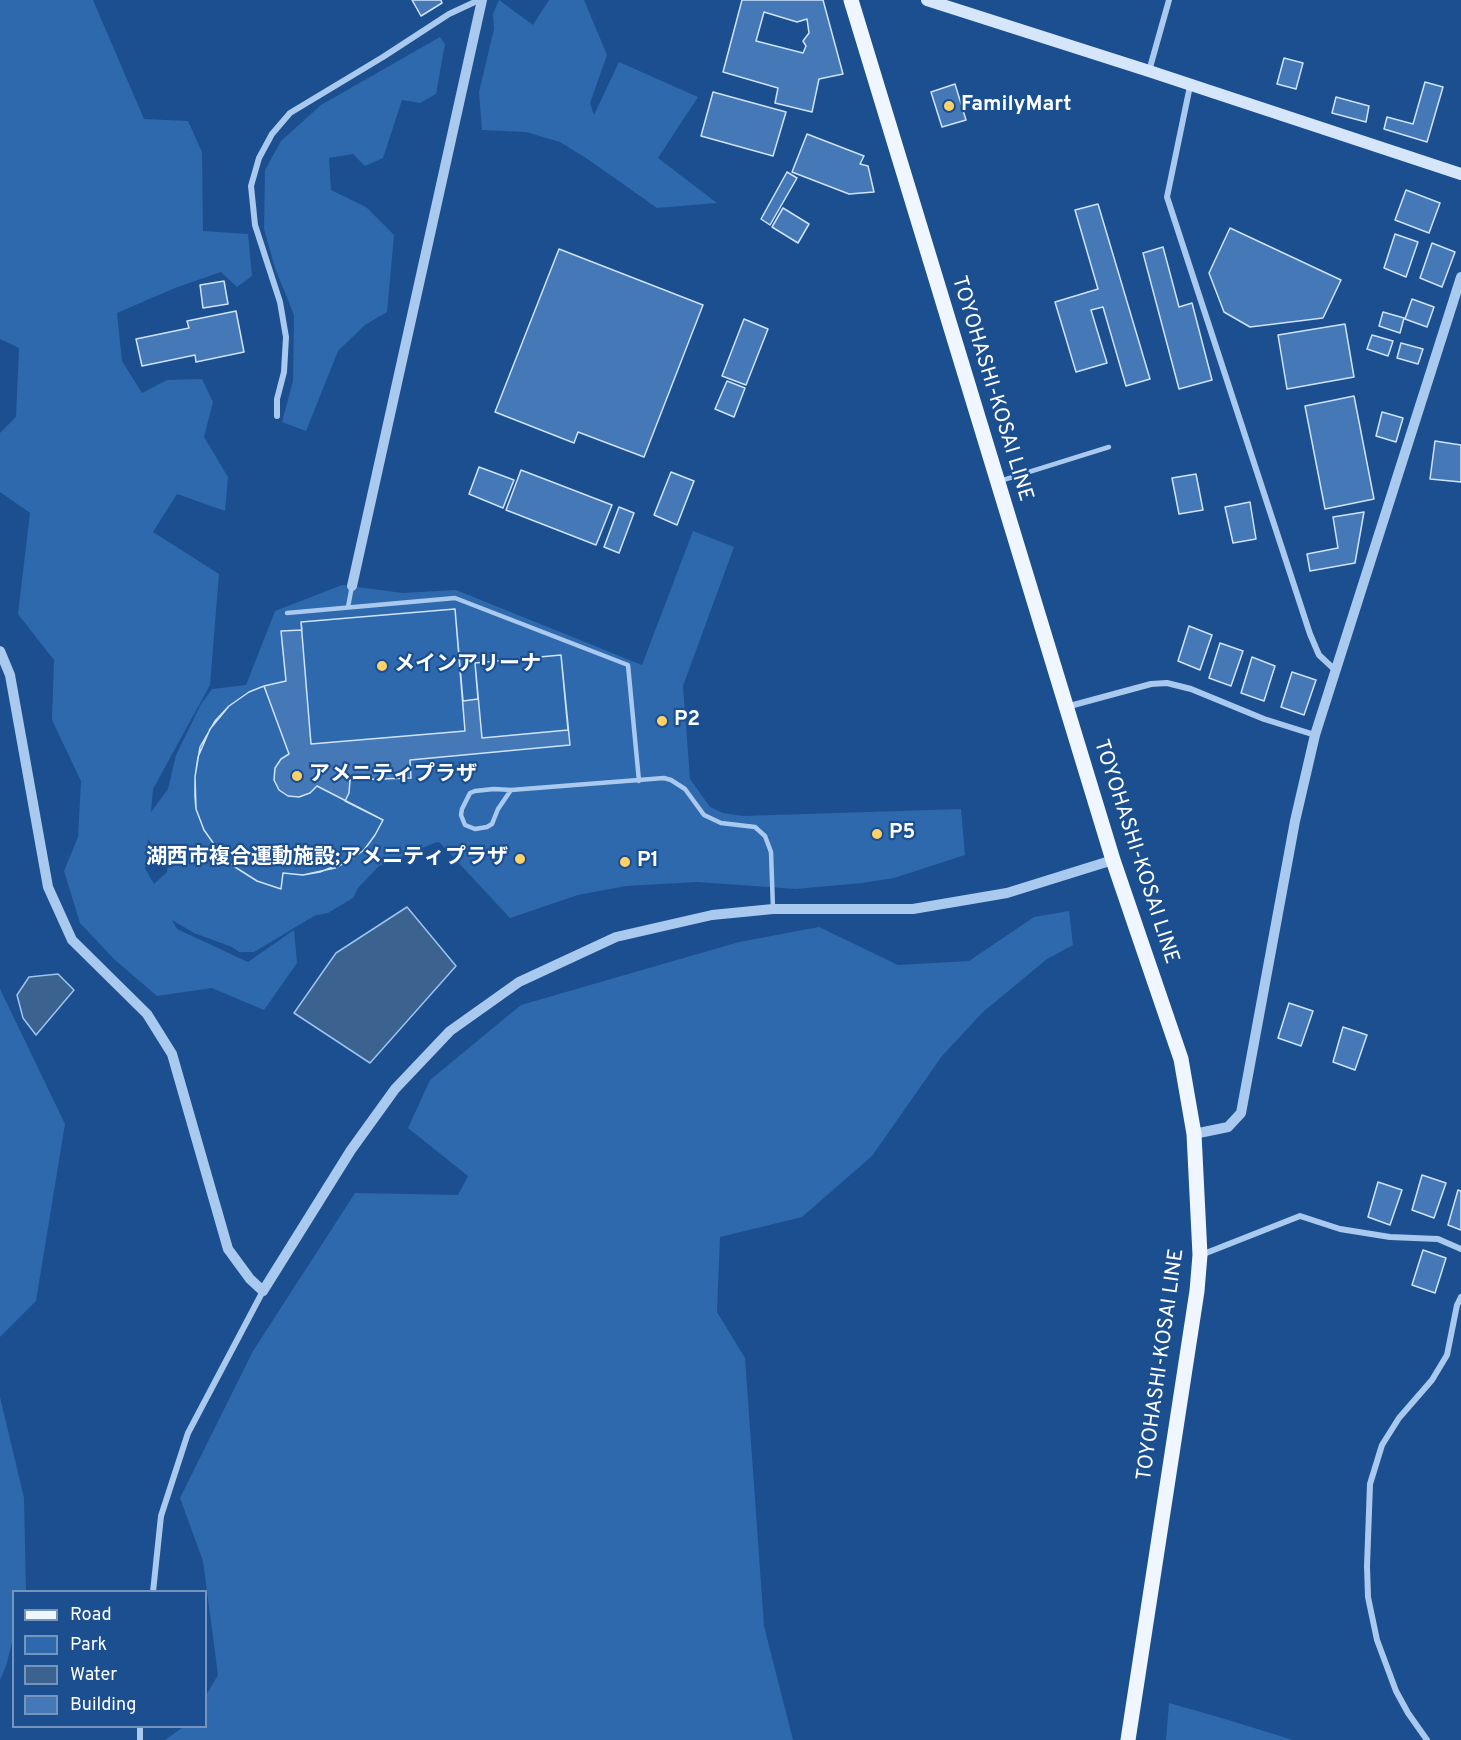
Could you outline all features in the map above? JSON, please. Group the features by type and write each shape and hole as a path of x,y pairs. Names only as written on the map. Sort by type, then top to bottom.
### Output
{"main road":[{"name":"TOYOHASHI-KOSAI LINE","path":"851,0 1113,860 1181,1059 1194,1134 1200,1255 1197,1291 1128,1740"},
{"path":"927,0 1461,174"}],"street":[{"path":"277,416 277,399 284,372 286,337 280,302 255,225 251,186 260,158 272,134 290,113 449,14 481,0"},
{"path":"352,586 481,0"},
{"path":"1149,71 1169,0"},
{"path":"1190,86 1167,197 1310,634 1319,655 1334,669"},
{"path":"1194,1134 1228,1126 1241,1113 1295,821 1315,735 1334,669 1461,277"},
{"path":"0,651 10,675 48,887 72,940 147,1014 172,1054 228,1249 250,1279 263,1291"},
{"path":"1066,707 1151,684 1167,683 1191,689 1264,719 1315,735"},
{"path":"153,1590 161,1516 188,1433 263,1291 351,1150 395,1089 450,1031 519,982 616,937 712,915 773,909 913,909 1007,893 1113,860"},
{"path":"1200,1255 1300,1216 1340,1229 1390,1237 1438,1239 1461,1249"},
{"path":"1427,1740 1396,1691 1375,1629 1368,1597 1370,1484 1382,1445 1399,1418 1432,1380 1447,1355 1457,1305 1461,1297"}],"lane":[{"path":"998,482 1109,447"},
{"path":"348,607 352,586"},
{"path":"287,613 455,598 628,665 639,781"},
{"path":"511,790 498,809 492,824 475,829 465,825 461,815 464,803 470,794 494,789 511,790 671,780 685,789 704,815 721,823 749,825 761,832 768,840 771,852 773,909"}],"green space":[{"path":"0,0 93,0 144,119 188,121 202,152 203,231 248,234 252,276 237,287 221,272 175,288 117,313 122,361 142,393 167,380 202,379 213,402 204,437 228,477 225,511 177,494 153,532 219,574 210,685 153,789 151,812 168,789 176,755 201,704 212,689 246,685 275,611 342,585 403,593 456,590 642,665 693,531 734,547 683,686 690,779 710,807 723,813 743,816 961,809 965,855 894,878 862,883 796,889 697,882 626,886 578,895 510,918 437,842 379,866 358,888 353,898 328,913 314,916 254,952 239,952 232,947 194,933 172,920 177,929 248,962 294,930 297,963 264,1010 212,988 157,996 115,960 80,923 64,871 78,837 81,781 52,720 54,660 18,614 30,513 0,492 0,433 16,417 19,348 0,339","holes":["148,839 168,865 167,872 154,884 145,868"]},
{"path":"499,0 533,25 549,0 584,0 607,55 590,103 594,115 619,62 698,97 658,158 717,203 657,208 560,142 526,132 482,130 479,92 494,29 493,14"},
{"path":"440,37 445,44 436,94 420,103 402,100 383,158 365,166 353,154 329,158 331,190 366,207 394,235 387,312 365,325 338,351 306,431 282,422 293,381 294,315 275,268 264,229 265,170 281,141 321,105"},
{"path":"1069,911 1073,945 1047,959 983,1012 942,1056 872,1156 802,1217 720,1237 717,1312 745,1358 764,1626 793,1740 165,1740 182,1728 207,1728 207,1693 218,1675 203,1561 180,1498 253,1351 355,1193 458,1195 468,1176 408,1128 430,1080 521,1005 739,942 819,927 898,965 969,961 1034,917"},
{"path":"0,989 65,1124 36,1301 0,1337"},
{"path":"0,1397 24,1498 26,1590 12,1590 12,1643 0,1680"},
{"path":"1169,1703 1225,1719 1293,1740 1166,1740"}],"water":[{"path":"407,907 456,966 370,1063 294,1013 336,953"},
{"path":"58,974 74,990 36,1035 23,1018 17,995 29,977"}],"building":[{"path":"412,0 441,0 442,3 421,16"},
{"path":"742,0 823,0 843,74 819,79 812,112 775,103 778,88 723,72","holes":["764,12 797,22 807,19 809,33 803,41 806,46 803,53 756,41"]},
{"path":"1284,58 1303,63 1296,89 1277,84"},
{"path":"1425,82 1443,87 1427,142 1384,129 1387,117 1413,124"},
{"path":"955,84 966,120 942,127 931,92"},
{"path":"713,92 786,112 773,156 701,136"},
{"path":"1336,97 1369,106 1366,122 1332,113"},
{"path":"807,134 864,156 860,164 868,166 874,192 849,194 792,172"},
{"path":"787,172 797,178 770,225 761,219"},
{"path":"1406,190 1440,203 1429,233 1395,220"},
{"path":"1098,204 1150,379 1126,386 1103,307 1091,310 1107,363 1076,372 1055,302 1098,289 1075,210"},
{"path":"783,208 809,224 798,243 772,227"},
{"path":"1230,228 1341,280 1323,318 1250,327 1224,312 1209,273"},
{"path":"1395,234 1418,242 1406,277 1384,268"},
{"path":"1432,243 1455,252 1442,287 1420,278"},
{"path":"1163,247 1179,307 1192,303 1212,380 1179,389 1143,253"},
{"path":"559,249 703,305 644,457 578,432 574,443 495,412"},
{"path":"224,281 228,304 203,308 200,285"},
{"path":"1412,299 1434,307 1427,327 1405,319"},
{"path":"236,311 244,352 196,362 195,355 142,366 136,339 189,328 187,321"},
{"path":"1383,312 1404,318 1400,333 1379,326"},
{"path":"744,319 768,329 746,385 722,376"},
{"path":"1345,324 1354,377 1287,389 1278,335"},
{"path":"1372,335 1393,341 1388,356 1367,349"},
{"path":"1401,343 1423,349 1418,364 1397,358"},
{"path":"727,381 745,388 734,417 715,409"},
{"path":"1354,396 1374,499 1325,509 1305,406"},
{"path":"1382,412 1403,418 1396,442 1376,436"},
{"path":"1435,441 1461,445 1461,482 1430,479"},
{"path":"479,467 514,480 503,508 469,494"},
{"path":"521,470 612,505 596,545 506,510"},
{"path":"671,472 694,481 677,525 654,515"},
{"path":"1196,474 1203,510 1179,514 1172,478"},
{"path":"1250,502 1256,539 1233,543 1225,507"},
{"path":"619,507 634,513 619,553 604,547"},
{"path":"1364,512 1355,563 1310,571 1307,554 1338,548 1333,517"},
{"name":"メインアリーナ","path":"455,609 465,731 311,744 301,622"},
{"path":"455,609 463,701 478,699 475,663 561,655 570,745 410,760 411,778 350,780 349,793 345,801 383,820 364,850 335,868 303,875 283,873 281,889 257,881 235,867 221,854 204,830 196,809 195,777 200,747 215,721 229,706 249,692 286,681 281,631 302,630 301,622"},
{"path":"1189,626 1212,635 1200,670 1178,661"},
{"path":"1220,643 1243,651 1231,686 1209,678"},
{"path":"561,655 568,730 482,738 475,663"},
{"path":"1252,657 1275,666 1264,701 1241,693"},
{"path":"1292,672 1316,680 1304,715 1281,707"},
{"path":"264,686 289,754 281,759 275,768 274,780 279,790 288,796 299,797 310,793 317,786 383,820 364,850 350,860 320,872 303,875 283,873 281,889 257,881 235,867 221,854 204,830 196,809 195,777 198,757 210,729 229,706 249,692"},
{"path":"1289,1003 1313,1011 1301,1046 1278,1038"},
{"path":"1343,1027 1367,1035 1355,1070 1333,1062"},
{"path":"1422,1175 1446,1183 1434,1218 1412,1210"},
{"path":"1378,1182 1402,1190 1390,1225 1368,1217"},
{"path":"1458,1190 1461,1191 1461,1230 1448,1225"},
{"path":"1423,1250 1446,1258 1435,1293 1412,1285"}],"place":[{"name":"FamilyMart","path":"949,106"},
{"name":"メインアリーナ","path":"382,666"},
{"name":"P2","path":"662,721"},
{"name":"アメニティプラザ","path":"297,776"},
{"name":"P5","path":"877,834"},
{"name":"湖西市複合運動施設;アメニティプラザ","path":"520,859"},
{"name":"P1","path":"625,862"}]}
